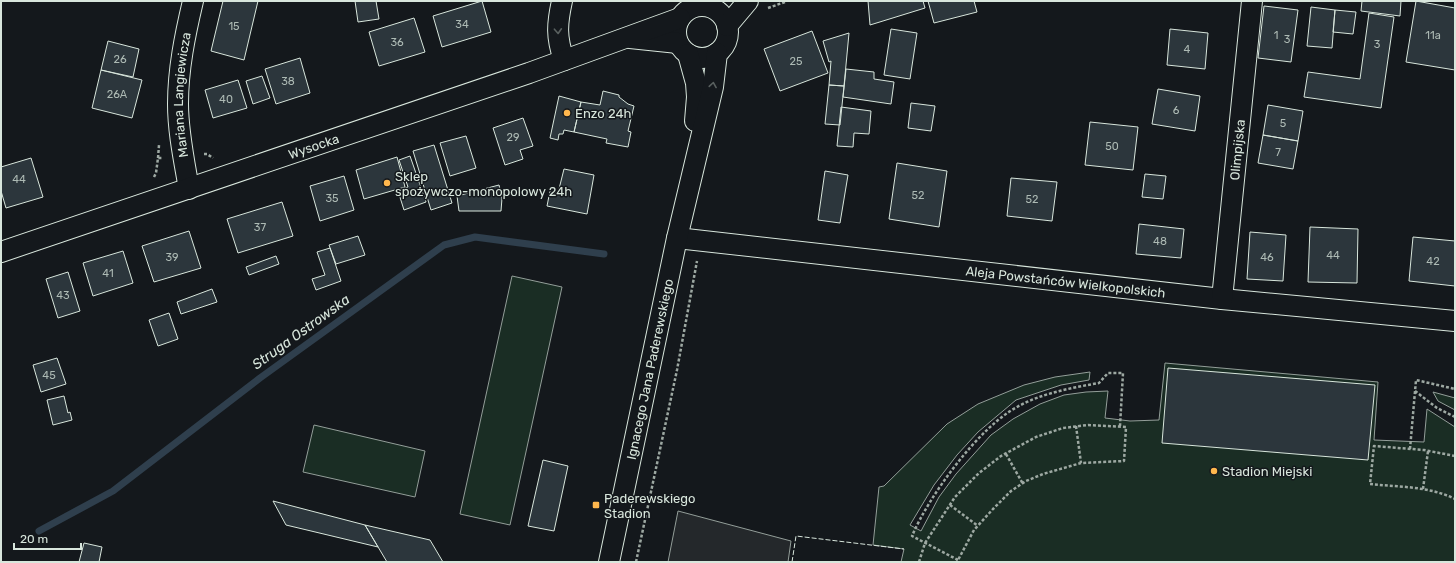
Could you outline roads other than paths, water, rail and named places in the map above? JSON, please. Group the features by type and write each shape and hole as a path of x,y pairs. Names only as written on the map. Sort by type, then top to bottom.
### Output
{"street":[{"name":"Mariana Langiewicza","path":"189,189 181,146 178,104 182,54 193,1"},
{"path":"562,1 558,26 559,44 564,60"},
{"path":"706,6 723,17 727,26 728,36 717,53 703,58 698,58 683,49 676,38 676,28 680,18 691,8 725,1"},
{"name":"Olimpijska","path":"1222,299 1252,1"},
{"path":"727,26 756,6"},
{"name":"Wysocka","path":"1,252 564,60 680,18"},
{"name":"Wysocka","path":"624,37 683,49"},
{"name":"Ignacego Jana Paderewskiego","path":"683,49 696,83 697,97 691,177"},
{"name":"Ignacego Jana Paderewskiego","path":"609,562 677,238 713,88 717,53"},
{"name":"Aleja Powstańców Wielkopolskich","path":"677,238 1222,299 1455,321"}],"waterway":[{"name":"Struga Ostrowska","path":"39,531 113,491 260,378 444,245 475,237 604,254"}],"place":[{"name":"Enzo 24h","path":"567,113"},
{"name":"Sklep spożywczo-monopolowy 24h","path":"387,183"},
{"name":"Stadion Miejski","path":"1214,471"},
{"name":"Paderewskiego Stadion","path":"596,505"}]}
